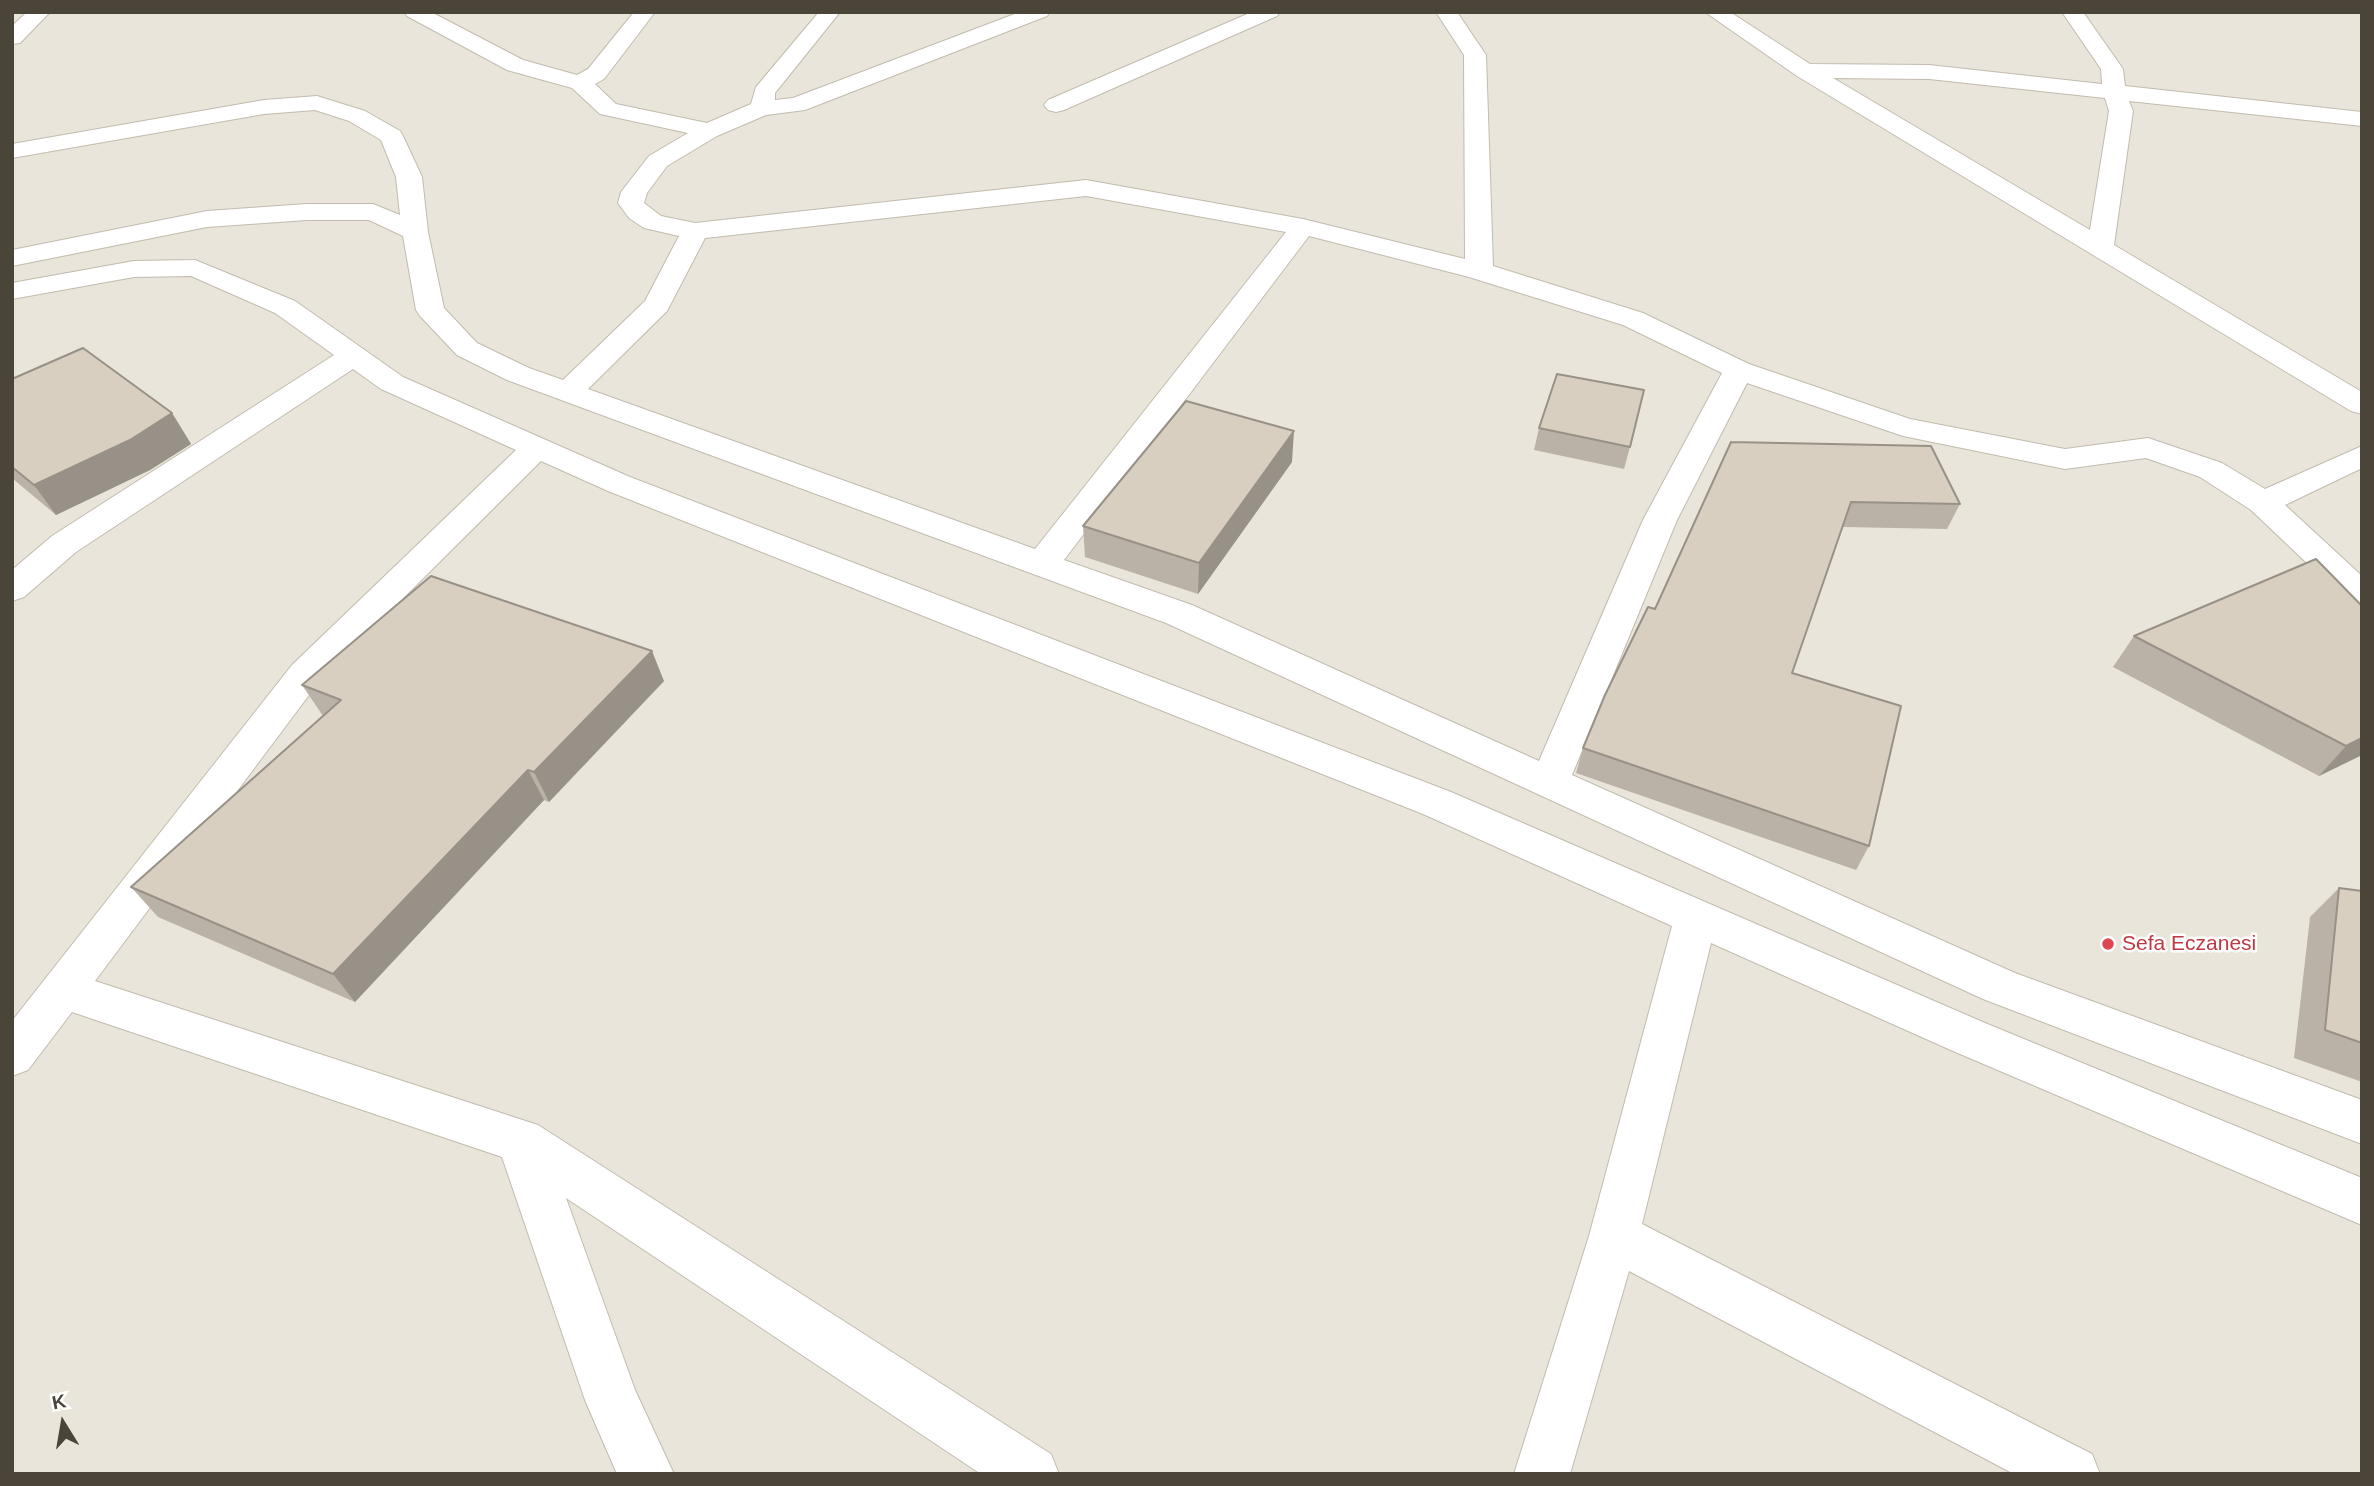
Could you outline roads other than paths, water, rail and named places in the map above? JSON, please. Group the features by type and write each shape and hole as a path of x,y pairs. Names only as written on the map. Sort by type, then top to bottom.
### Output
{"street":[{"path":"12,38 40,12"},
{"path":"414,12 514,65 580,83 608,109 709,131"},
{"path":"580,83 596,74 645,12"},
{"path":"762,108 764,92 830,12"},
{"path":"1040,12 797,105 762,108 709,131 658,161 634,192 631,203 638,213 653,222 695,231 1086,188 1303,227 1479,271 1633,319 1739,370 1903,427 2065,459 2148,448 2211,470 2263,503 2362,596"},
{"path":"1056,105 1270,12"},
{"path":"1446,12 1475,55 1479,271"},
{"path":"1715,12 1805,71 2362,405"},
{"path":"2072,12 2112,69 2114,91 2121,111 2100,248"},
{"path":"1805,71 1929,72 2362,120"},
{"path":"12,151 264,107 317,103 357,116 391,136 408,177 430,310 467,349 518,374 1179,614 2000,986 2362,1122"},
{"path":"12,258 207,219 307,212 373,212 415,232"},
{"path":"1042,564 1303,227"},
{"path":"568,392 657,305 695,231"},
{"path":"12,291 134,269 195,268 285,307 393,383 619,484 1437,803 1969,1037 2362,1202"},
{"path":"12,589 64,544 353,356"},
{"path":"1550,782 1660,520 1739,370"},
{"path":"12,1056 305,674 537,447"},
{"path":"2263,503 2362,456"},
{"path":"1542,1474 1614,1236 1696,917"},
{"path":"63,990 521,1141 1031,1474"},
{"path":"521,1141 612,1400 646,1474"},
{"path":"1614,1236 2072,1474"}],"place":[{"name":"Sefa Eczanesi","path":"2108,944"}]}
